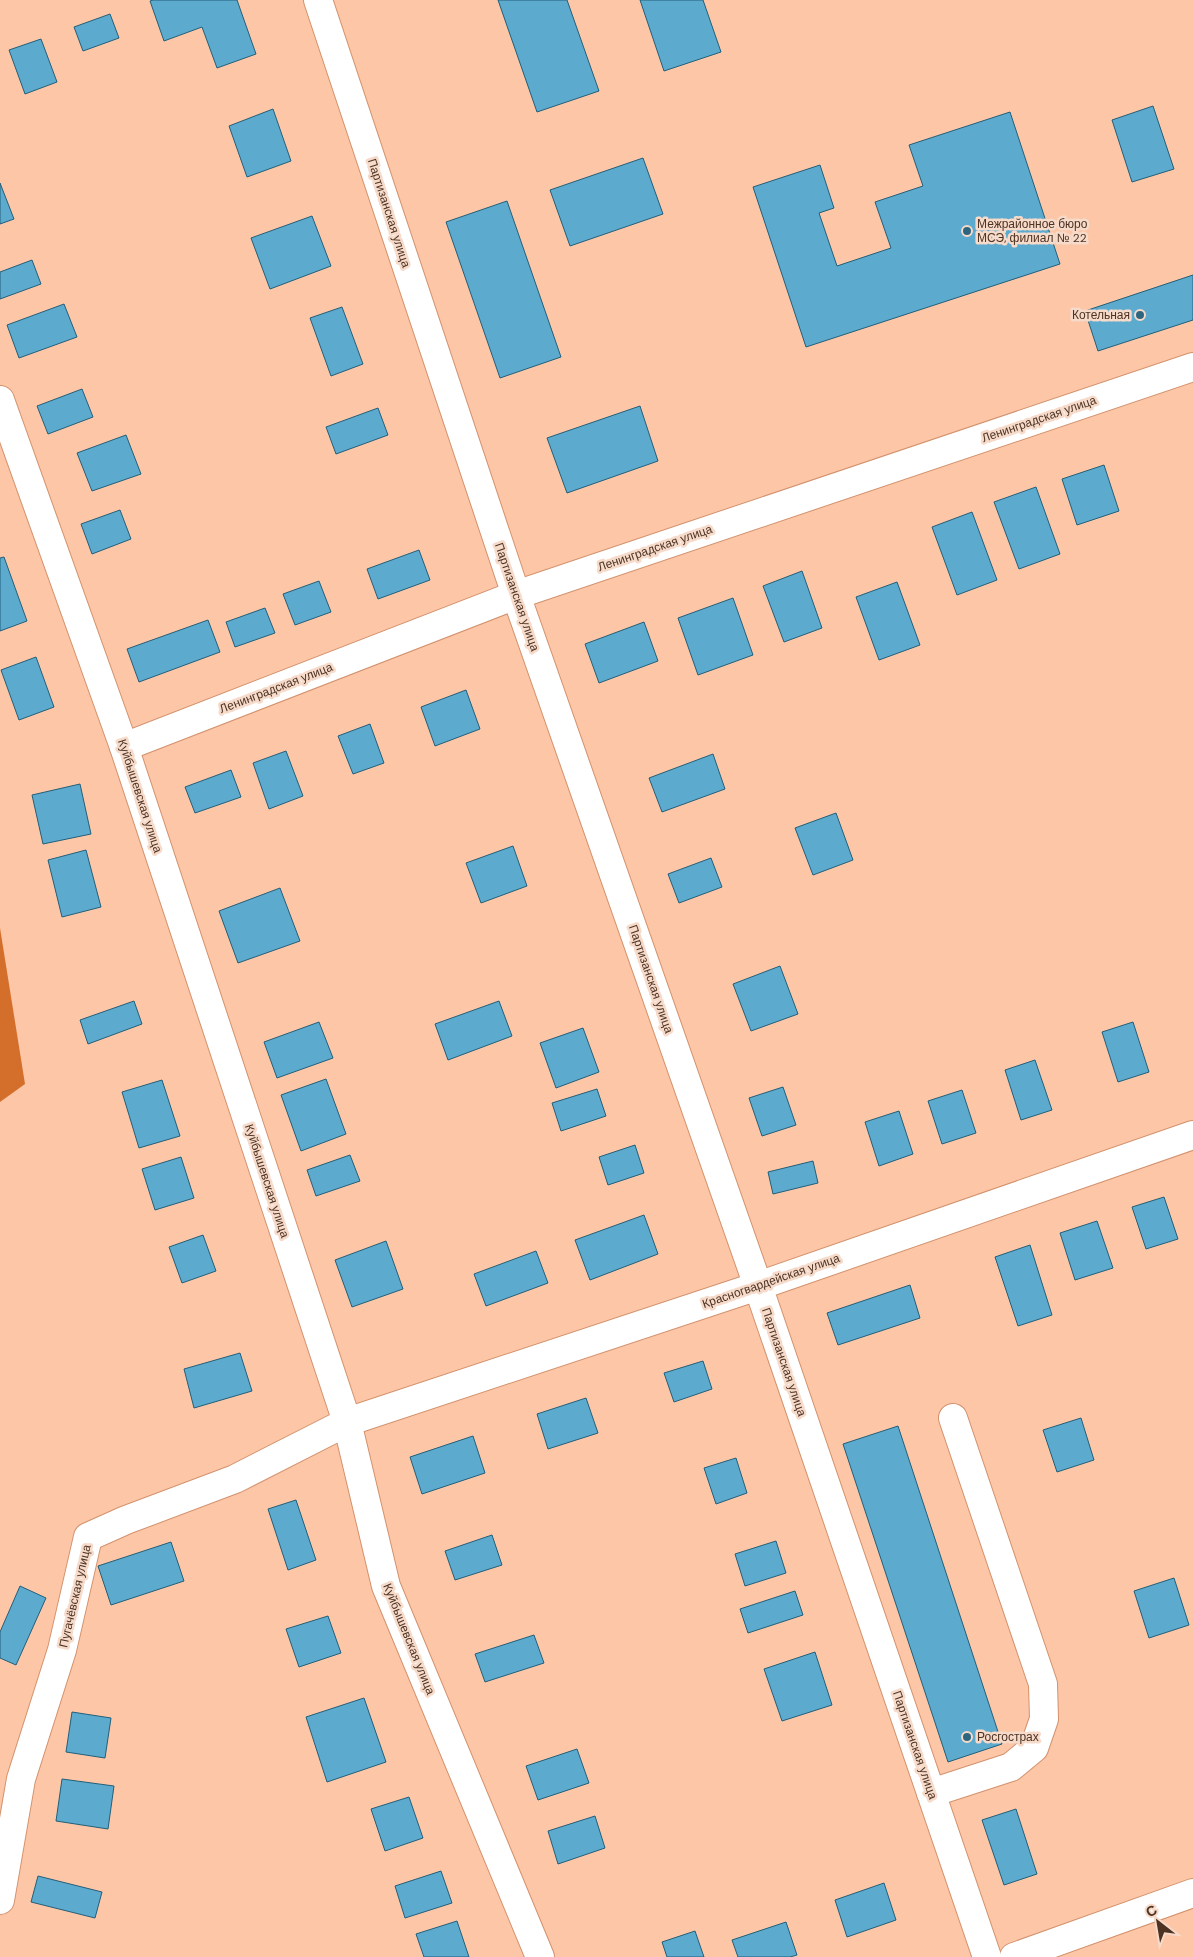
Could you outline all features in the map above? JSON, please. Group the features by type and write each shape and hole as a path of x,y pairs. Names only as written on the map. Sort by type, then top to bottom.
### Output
{"street":[{"name":"Партизанская улица","path":"318,0 516,595 758,1286 988,1957"},
{"name":"Ленинградская улица","path":"124,747 516,595 1193,367"},
{"name":"Куйбышевская улица","path":"0,400 124,747 347,1422 386,1586 540,1957"},
{"name":"Красногвардейская улица","path":"347,1422 758,1286 1193,1135"},
{"path":"931,1793 1011,1767 1034,1748 1044,1719 1043,1684 952,1418"},
{"name":"Пугачёвская улица","path":"0,1900 20,1779 62,1650 88,1537 126,1520 235,1479 347,1422"},
{"path":"1014,1957 1193,1893"}],"shaded area":[{"path":"0,928 25,1084 0,1102"}],"building":[{"path":"237,0 256,54 217,68 202,27 164,41 150,1"},
{"path":"498,0 567,0 599,91 537,112"},
{"path":"640,0 703,0 721,52 664,71"},
{"path":"110,14 119,38 83,51 74,27"},
{"path":"41,39 57,82 25,94 9,50"},
{"path":"1153,106 1174,169 1132,182 1112,120"},
{"path":"273,109 291,161 247,177 229,126"},
{"name":"Межрайонное бюро МСЭ, филиал № 22","path":"1010,112 1060,264 806,347 753,187 820,165 834,208 819,213 837,266 891,248 875,202 923,186 909,145"},
{"path":"643,158 663,214 570,246 550,190"},
{"path":"0,183 14,219 0,224"},
{"path":"507,201 561,357 500,378 446,222"},
{"path":"312,216 331,266 270,289 251,238"},
{"path":"32,260 41,284 0,299 0,272"},
{"name":"Котельная","path":"1193,275 1193,320 1098,351 1085,311"},
{"path":"64,304 77,337 19,358 7,325"},
{"path":"342,307 363,364 331,376 310,318"},
{"path":"82,389 93,417 48,434 37,406"},
{"path":"640,406 658,461 567,493 547,438"},
{"path":"378,408 388,435 336,454 326,427"},
{"path":"126,435 141,474 92,491 77,453"},
{"path":"1104,465 1119,511 1077,525 1062,479"},
{"path":"1036,487 1060,554 1019,569 994,502"},
{"path":"120,510 131,539 92,554 81,524"},
{"path":"972,512 997,580 957,595 932,527"},
{"path":"419,550 430,580 378,599 367,569"},
{"path":"4,557 27,621 0,631 0,558"},
{"path":"802,571 822,628 784,642 763,586"},
{"path":"319,581 331,612 295,625 283,594"},
{"path":"897,582 920,645 879,660 856,597"},
{"path":"733,598 753,655 698,675 678,618"},
{"path":"265,608 275,633 235,647 226,622"},
{"path":"208,620 220,652 139,682 127,649"},
{"path":"644,622 658,661 599,683 585,644"},
{"path":"36,657 54,707 19,720 1,670"},
{"path":"466,690 480,729 435,746 421,707"},
{"path":"370,724 384,763 353,774 338,736"},
{"path":"286,751 303,796 269,809 253,763"},
{"path":"713,754 725,789 662,812 649,778"},
{"path":"231,770 241,797 195,813 185,787"},
{"path":"80,784 91,834 43,844 32,795"},
{"path":"836,813 853,860 813,875 795,828"},
{"path":"513,846 527,886 481,903 466,863"},
{"path":"86,850 101,907 62,917 48,860"},
{"path":"711,858 722,887 679,903 668,874"},
{"path":"280,888 300,941 238,963 219,911"},
{"path":"780,966 798,1014 751,1031 733,984"},
{"path":"134,1001 142,1024 88,1044 80,1020"},
{"path":"499,1001 512,1036 448,1060 435,1024"},
{"path":"319,1022 333,1058 277,1078 264,1042"},
{"path":"1133,1022 1149,1072 1118,1082 1102,1032"},
{"path":"583,1028 599,1072 556,1088 540,1043"},
{"path":"1035,1060 1052,1110 1021,1120 1005,1070"},
{"path":"326,1079 346,1134 301,1151 281,1095"},
{"path":"162,1080 180,1136 139,1148 122,1092"},
{"path":"783,1087 796,1125 762,1136 749,1098"},
{"path":"597,1089 606,1116 561,1131 552,1103"},
{"path":"962,1090 976,1133 942,1144 928,1101"},
{"path":"899,1111 913,1154 879,1166 865,1122"},
{"path":"635,1145 644,1173 608,1185 599,1157"},
{"path":"350,1155 360,1181 316,1196 307,1170"},
{"path":"181,1157 194,1198 155,1210 142,1169"},
{"path":"813,1161 818,1183 773,1194 768,1172"},
{"path":"1164,1197 1178,1239 1146,1249 1132,1207"},
{"path":"644,1215 658,1254 590,1280 575,1240"},
{"path":"1097,1221 1113,1268 1075,1280 1060,1233"},
{"path":"203,1235 216,1271 182,1283 169,1247"},
{"path":"386,1241 403,1289 352,1307 335,1260"},
{"path":"1030,1245 1052,1315 1018,1326 995,1257"},
{"path":"536,1251 548,1283 486,1306 474,1274"},
{"path":"910,1285 920,1318 838,1345 827,1313"},
{"path":"240,1353 252,1391 194,1408 184,1369"},
{"path":"703,1361 712,1389 674,1402 664,1373"},
{"path":"586,1398 598,1433 548,1449 537,1414"},
{"path":"1081,1418 1094,1460 1057,1472 1043,1430"},
{"path":"898,1426 1002,1744 948,1762 843,1444"},
{"path":"473,1436 485,1473 422,1494 410,1457"},
{"path":"736,1458 747,1493 716,1504 704,1468"},
{"path":"296,1500 316,1560 288,1570 268,1509"},
{"path":"492,1535 502,1565 455,1580 445,1551"},
{"path":"776,1541 786,1573 745,1586 735,1554"},
{"path":"171,1542 184,1581 111,1605 98,1566"},
{"path":"1174,1578 1189,1625 1149,1638 1134,1591"},
{"path":"20,1586 46,1598 16,1665 0,1658 0,1632"},
{"path":"795,1591 803,1615 748,1633 740,1609"},
{"path":"328,1616 341,1653 299,1667 286,1629"},
{"path":"534,1635 544,1663 485,1682 475,1654"},
{"path":"815,1652 832,1705 782,1721 764,1669"},
{"path":"364,1698 386,1762 327,1782 306,1717"},
{"path":"72,1712 111,1718 105,1758 66,1752"},
{"path":"577,1749 589,1783 538,1800 526,1766"},
{"path":"62,1779 114,1786 108,1829 56,1821"},
{"path":"409,1797 423,1838 385,1851 371,1809"},
{"path":"1016,1809 1037,1874 1004,1885 982,1820"},
{"path":"595,1816 605,1848 558,1864 548,1831"},
{"path":"441,1871 452,1903 405,1918 395,1886"},
{"path":"38,1876 102,1892 95,1918 31,1902"},
{"path":"884,1883 896,1920 847,1937 835,1900"},
{"path":"457,1921 469,1957 424,1957 416,1934"},
{"path":"786,1922 797,1955 790,1957 738,1957 732,1940"},
{"path":"695,1931 704,1957 667,1957 662,1942"}],"place":[{"name":"Межрайонное бюро МСЭ, филиал № 22","path":"967,231"},
{"name":"Котельная","path":"1140,315"},
{"name":"Росгострах","path":"967,1737"}]}
